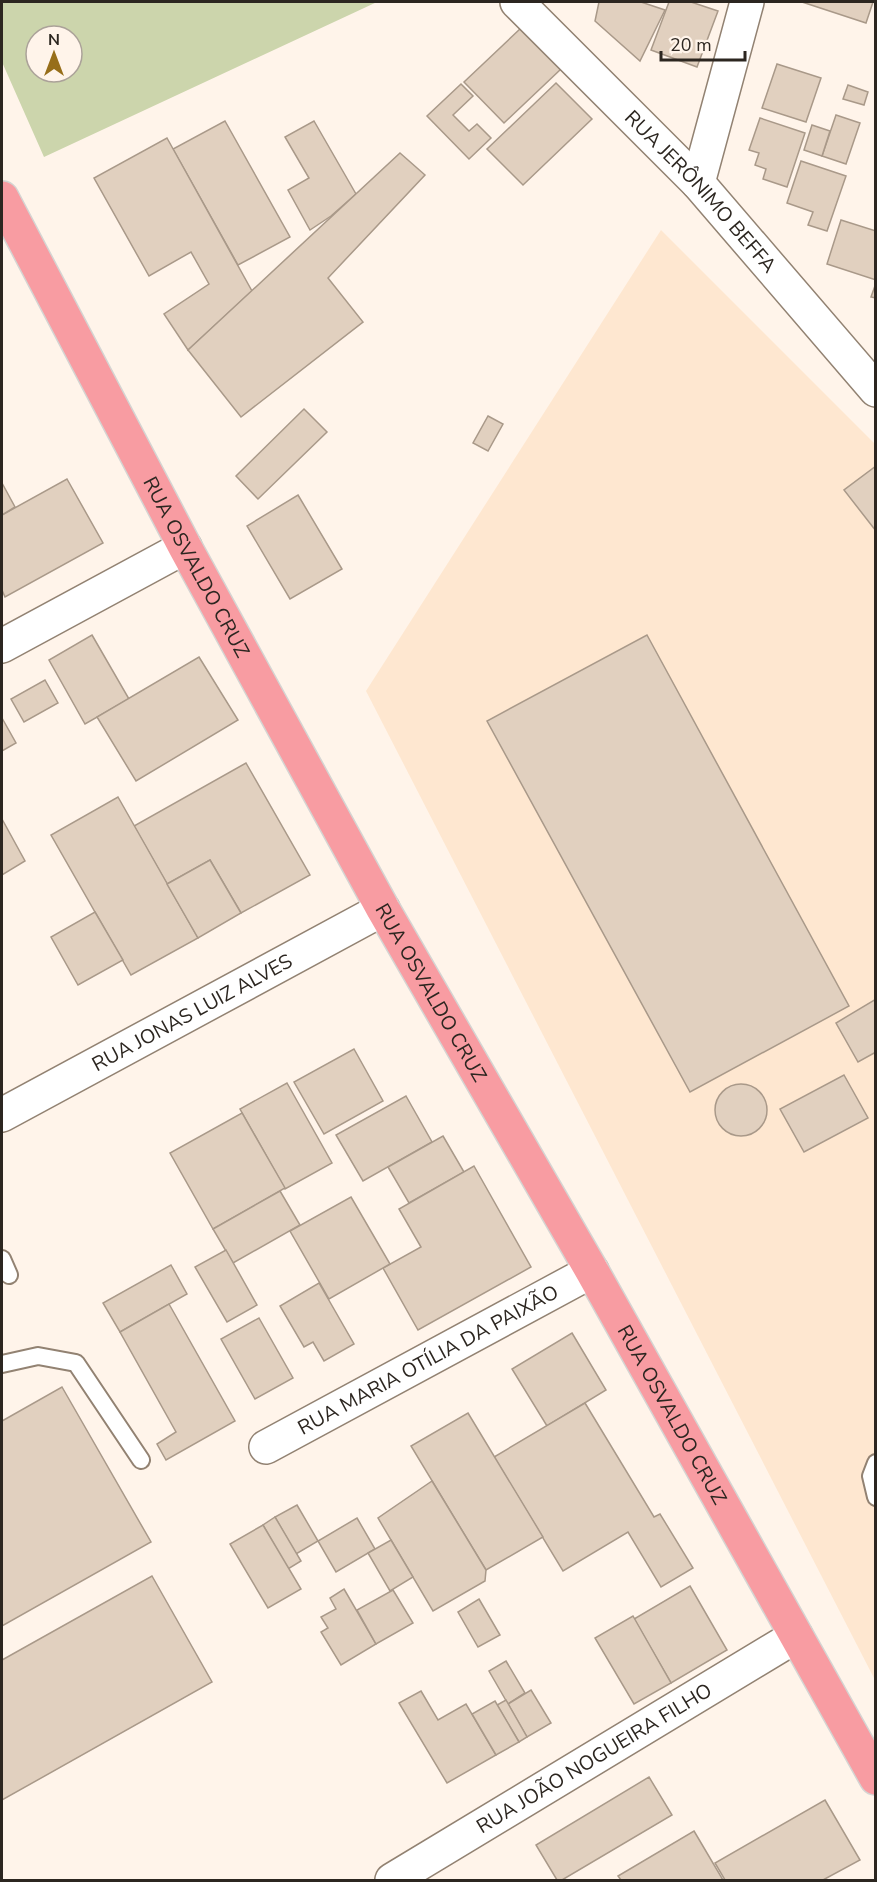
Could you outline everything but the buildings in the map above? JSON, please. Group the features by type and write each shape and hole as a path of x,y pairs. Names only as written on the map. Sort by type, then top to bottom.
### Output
{"highway":[{"name":"RUA OSVALDO CRUZ","path":"2,198 185,547 383,909 592,1271 876,1778"}],"street":[{"name":"RUA JERÔNIMO BEFFA","path":"517,2 698,183 876,390"},
{"path":"698,183 747,2"},
{"path":"2,646 185,547"},
{"name":"RUA JONAS LUIZ ALVES","path":"2,1115 383,909"},
{"name":"RUA MARIA OTÍLIA DA PAIXÃO","path":"266,1447 592,1271"},
{"name":"RUA JOÃO NOGUEIRA FILHO","path":"392,1881 796,1636"}],"lane":[{"path":"2,1259 9,1275"},
{"path":"2,1364 38,1356 76,1364 141,1460"},
{"path":"876,1463 871,1476 876,1497"}],"shaded area":[{"path":"661,230 875,444 875,1680 366,691"}],"green space":[{"path":"2,2 377,2 44,157 2,62"}]}
